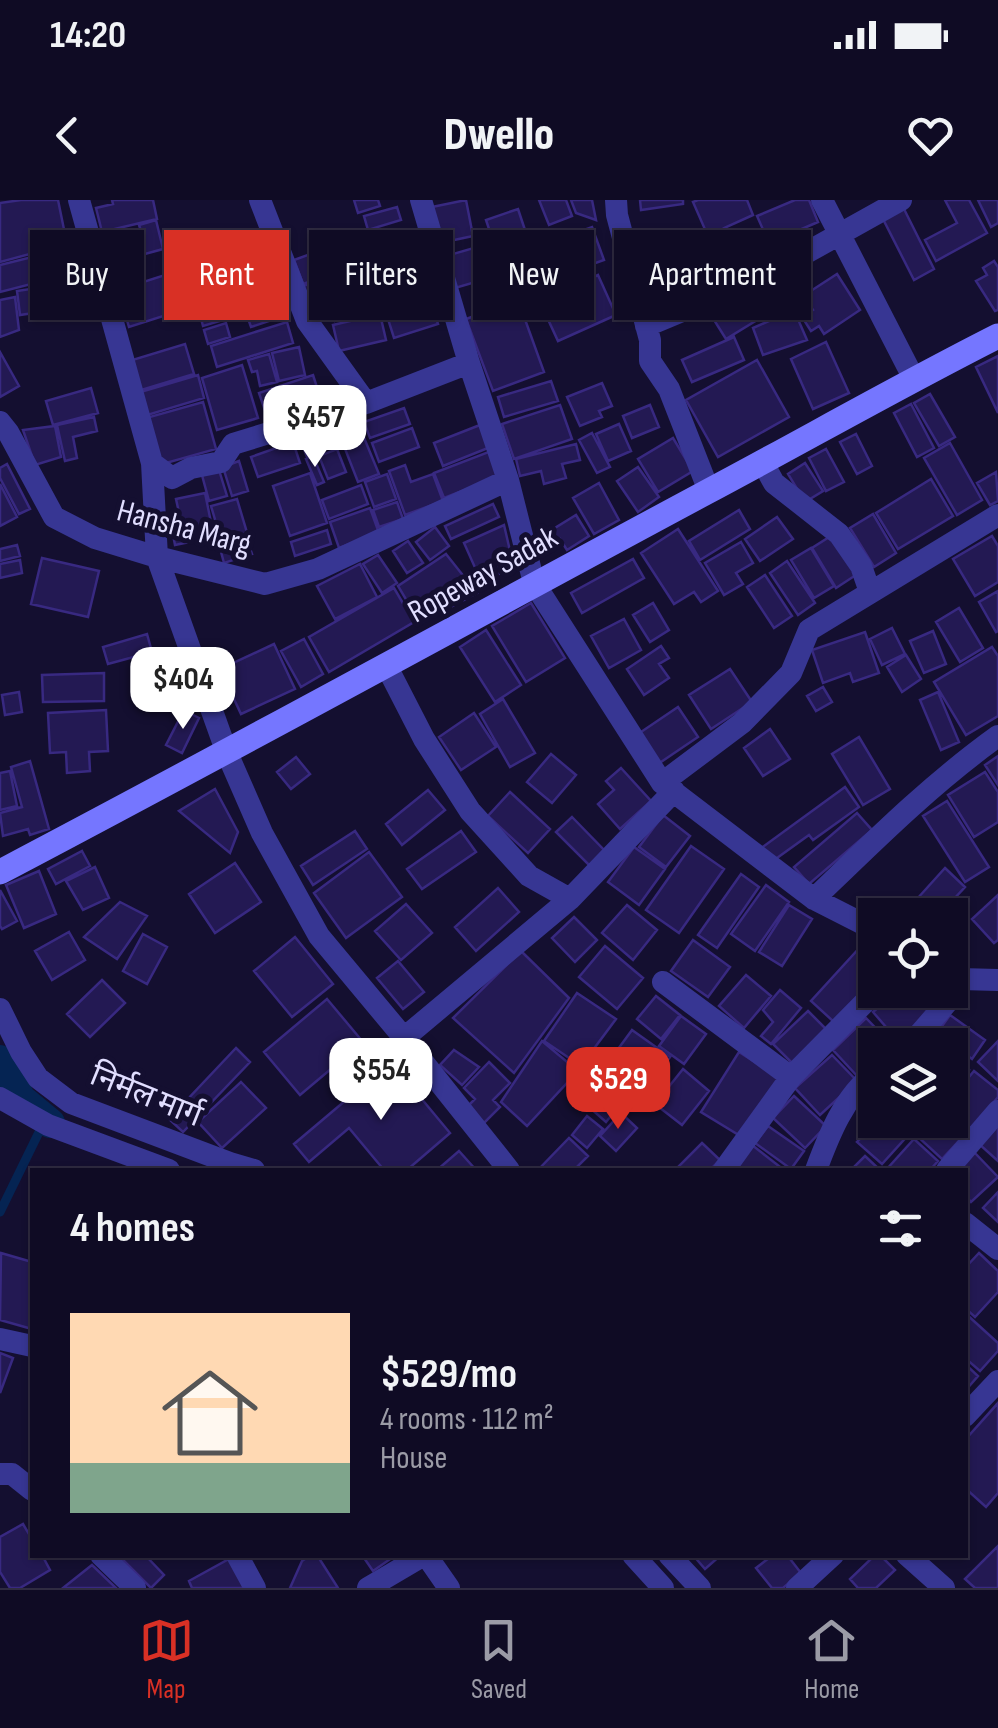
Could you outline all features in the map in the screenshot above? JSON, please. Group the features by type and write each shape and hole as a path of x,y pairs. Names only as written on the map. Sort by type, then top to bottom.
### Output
{"main road":[{"name":"Ropeway Sadak","path":"0,872 998,336"}],"street":[{"path":"79,200 152,462 158,557 227,753 262,833 320,936 507,1168"},
{"path":"260,200 307,321 366,403"},
{"path":"421,200 508,480 534,583 668,787 814,899 858,921"},
{"path":"616,200 616,215 650,340 650,361 669,389 709,491"},
{"path":"822,200 914,379"},
{"path":"646,326 762,278 901,200"},
{"path":"152,462 172,478 191,468 221,462 233,444 366,403 469,363"},
{"name":"Hansha Marg","path":"0,422 54,517 95,538 265,584 318,569 508,480"},
{"path":"762,461 774,482 839,534 861,566 870,592"},
{"path":"404,1038 570,898 668,787 742,722 790,673 808,630 998,515"},
{"path":"386,665 424,739 470,812 530,876 570,898"},
{"path":"814,899 889,826 998,736"},
{"path":"968,977 998,980"},
{"path":"663,982 791,1077"},
{"path":"725,1168 791,1077 859,1008"},
{"path":"925,1028 942,1008"},
{"name":"निर्मल मार्ग","path":"0,1009 38,1078 71,1103 247,1168"},
{"path":"817,1168 834,1123 858,1090"},
{"path":"0,1098 48,1125 164,1168"},
{"path":"949,1168 998,1111"},
{"path":"968,1225 998,1250"},
{"path":"0,1339 30,1346"},
{"path":"968,1413 998,1381"},
{"path":"0,1474 12,1474 30,1488"},
{"path":"104,1558 135,1588"},
{"path":"240,1558 255,1588"},
{"path":"368,1588 420,1558"},
{"path":"427,1558 449,1588"},
{"path":"636,1558 663,1588"},
{"path":"672,1558 700,1588"},
{"path":"797,1588 830,1558"},
{"path":"910,1558 944,1588"}],"building":[{"path":"58,200 64,230 30,230 30,254 0,262 0,203"},
{"path":"112,200 153,200 157,219 102,230 96,208 113,204"},
{"path":"354,200 378,200 380,206 358,213"},
{"path":"466,200 473,236 453,240 453,230 437,230 432,207"},
{"path":"539,200 566,200 572,216 549,225"},
{"path":"571,200 592,200 596,220 576,213"},
{"path":"640,200 683,200 683,204 641,210"},
{"path":"747,200 753,215 725,230 705,230 693,202"},
{"path":"795,200 809,200 818,222 799,230 763,230 757,216"},
{"path":"945,200 969,200 987,233 936,261 925,240 957,223"},
{"path":"978,200 998,200 998,223 991,227"},
{"path":"397,207 401,220 368,230 364,216"},
{"path":"903,207 934,269 914,280 882,217"},
{"path":"518,209 525,230 489,230 486,220"},
{"path":"156,220 163,249 144,254 144,230 139,225"},
{"path":"594,232 604,260 594,264"},
{"path":"473,248 473,283 455,288 453,254"},
{"path":"309,255 309,282 303,284 294,260"},
{"path":"30,258 30,284 0,292 0,265"},
{"path":"994,261 998,267 995,311 976,281 987,275 983,268"},
{"path":"837,274 860,310 824,334 819,326 811,331 804,320 811,320 811,291"},
{"path":"164,275 164,316 129,327 127,320 144,320 144,282"},
{"path":"598,275 614,316 558,341 548,320 594,320 594,277"},
{"path":"30,289 30,314 20,315 17,291"},
{"path":"15,297 19,330 0,337 0,300"},
{"path":"466,319 525,320 544,372 493,391"},
{"path":"201,320 223,320 203,326"},
{"path":"249,320 272,320 251,327"},
{"path":"381,320 386,340 339,351 333,325"},
{"path":"388,320 437,320 438,324 394,338"},
{"path":"714,320 757,320 726,339"},
{"path":"771,320 798,320 807,340 763,355 753,328"},
{"path":"287,322 293,343 217,367 211,346"},
{"path":"226,323 230,337 208,344 204,330"},
{"path":"734,337 744,360 692,382 682,360"},
{"path":"826,342 849,393 813,409 791,359"},
{"path":"185,344 194,374 138,391 129,361"},
{"path":"299,347 305,375 279,381 272,353"},
{"path":"0,352 19,386 0,397"},
{"path":"269,354 277,382 260,386 257,371 252,372 248,360"},
{"path":"998,356 998,413 976,367"},
{"path":"757,360 789,417 718,457 686,400"},
{"path":"242,365 258,418 217,430 202,378"},
{"path":"198,375 204,398 144,416 137,393"},
{"path":"313,375 323,406 272,431 259,393"},
{"path":"551,381 558,401 504,417 498,397"},
{"path":"602,383 612,406 599,411 602,417 580,426 567,397"},
{"path":"91,388 98,413 53,425 46,401"},
{"path":"930,394 955,437 939,446 914,403"},
{"path":"203,402 216,449 159,465 146,418"},
{"path":"911,404 934,448 917,457 894,413"},
{"path":"560,405 572,439 514,459 502,424"},
{"path":"650,405 659,427 632,438 623,416"},
{"path":"404,408 410,424 370,438 364,422"},
{"path":"94,417 97,431 73,437 77,458 65,461 57,425"},
{"path":"619,424 631,451 608,461 596,434"},
{"path":"480,425 488,448 443,466 434,443"},
{"path":"55,426 61,457 35,465 23,430"},
{"path":"332,426 339,444 307,457 300,439"},
{"path":"360,428 379,474 358,482 340,436"},
{"path":"412,428 419,447 379,462 372,443"},
{"path":"592,433 610,467 597,473 579,440"},
{"path":"856,434 872,466 857,474 840,442"},
{"path":"673,438 693,471 658,492 638,459"},
{"path":"293,442 300,463 258,477 251,457"},
{"path":"950,443 982,500 957,515 924,458"},
{"path":"576,444 580,460 562,464 566,478 544,484 541,471 520,476 516,459"},
{"path":"337,449 346,472 328,479 319,456"},
{"path":"826,449 844,482 826,491 809,458"},
{"path":"491,451 501,476 444,498 434,473"},
{"path":"313,456 324,482 317,485 306,459"},
{"path":"239,461 248,491 232,496 223,467"},
{"path":"805,463 823,491 805,502 788,474"},
{"path":"7,464 30,509 19,514 0,478 0,468"},
{"path":"405,465 411,482 433,474 443,501 405,515 389,471"},
{"path":"638,467 659,497 638,512 617,481"},
{"path":"219,470 227,496 209,501 202,475"},
{"path":"996,472 998,501 990,505 977,483"},
{"path":"310,473 327,523 290,536 273,486"},
{"path":"387,474 396,499 374,507 365,482"},
{"path":"931,479 953,516 898,549 876,513"},
{"path":"599,483 619,520 594,534 573,498"},
{"path":"0,484 17,517 0,526"},
{"path":"361,485 368,504 329,519 322,500"},
{"path":"205,493 214,537 175,545 171,524 181,522 176,499"},
{"path":"237,499 248,536 222,543 211,506"},
{"path":"397,502 403,519 379,527 373,510"},
{"path":"493,504 499,517 451,539 445,526"},
{"path":"370,508 379,533 339,548 330,522"},
{"path":"739,510 750,529 700,560 689,541"},
{"path":"873,514 896,553 874,567 850,528"},
{"path":"576,515 589,536 567,550 560,539 548,546 542,536"},
{"path":"777,517 793,539 760,561 745,539"},
{"path":"504,525 514,568 481,581 464,543"},
{"path":"435,527 449,546 430,560 416,542"},
{"path":"678,529 718,591 701,602 694,592 674,604 641,553"},
{"path":"327,530 331,544 295,556 291,542"},
{"path":"834,534 859,573 836,588 812,548"},
{"path":"992,536 998,546 998,582 975,596 953,559"},
{"path":"247,540 252,554 224,563 220,548"},
{"path":"408,541 423,563 407,573 393,551"},
{"path":"741,542 753,563 736,573 743,584 724,595 705,563"},
{"path":"17,545 20,556 0,561 0,549"},
{"path":"811,548 834,586 814,598 791,560"},
{"path":"446,554 477,593 420,623 398,586"},
{"path":"378,555 397,583 382,593 363,564"},
{"path":"42,558 99,571 88,617 31,604"},
{"path":"633,559 644,578 582,613 571,593"},
{"path":"20,560 22,573 0,578 0,564"},
{"path":"787,561 815,603 798,615 770,573"},
{"path":"360,564 377,597 335,619 317,586"},
{"path":"765,575 792,616 774,628 747,587"},
{"path":"394,588 414,622 329,672 309,637"},
{"path":"998,591 998,631 996,632 979,602"},
{"path":"531,603 565,658 526,682 492,626"},
{"path":"653,603 669,630 650,642 633,615"},
{"path":"959,608 983,648 960,662 936,622"},
{"path":"624,619 641,650 609,668 591,636"},
{"path":"892,628 905,654 882,665 870,639"},
{"path":"486,630 521,685 495,702 460,647"},
{"path":"933,631 946,664 924,673 910,641"},
{"path":"865,632 879,673 853,682 850,673 823,683 812,650"},
{"path":"147,634 152,652 108,664 103,647"},
{"path":"304,639 323,674 301,687 281,651"},
{"path":"274,644 295,689 241,714 220,669"},
{"path":"661,646 669,658 659,664 669,678 644,695 627,669"},
{"path":"992,647 998,656 998,716 966,735 934,682"},
{"path":"906,655 921,679 902,692 887,667"},
{"path":"730,669 752,702 711,729 689,695"},
{"path":"104,673 104,701 43,702 42,675"},
{"path":"823,687 832,702 816,711 807,696"},
{"path":"19,692 22,712 5,715 2,695"},
{"path":"938,692 959,742 941,750 920,700"},
{"path":"503,699 535,753 510,767 480,714"},
{"path":"678,707 698,737 658,764 638,734"},
{"path":"106,710 108,751 89,752 90,771 67,773 66,752 50,753 48,713"},
{"path":"184,710 199,718 182,753 166,745"},
{"path":"474,713 496,747 461,770 439,737"},
{"path":"770,729 790,759 763,776 744,748"},
{"path":"859,737 890,789 863,805 832,754"},
{"path":"551,754 576,775 552,803 527,782"},
{"path":"998,756 998,785 985,765"},
{"path":"296,757 310,774 291,789 277,772"},
{"path":"30,761 49,829 30,835 28,829 3,836 0,813 22,807 11,767"},
{"path":"621,768 651,801 620,829 598,804 614,790 606,781"},
{"path":"10,771 17,806 0,810 0,773"},
{"path":"985,772 998,792 998,822 974,837 948,795"},
{"path":"845,787 859,807 813,840 809,835 770,863 760,849"},
{"path":"215,789 238,832 230,853 179,811"},
{"path":"428,790 445,810 402,845 386,824"},
{"path":"510,792 550,829 528,853 488,816"},
{"path":"947,801 989,867 965,882 923,816"},
{"path":"857,813 872,830 809,884 794,867"},
{"path":"663,815 690,836 666,867 639,847"},
{"path":"572,817 606,852 591,867 556,832"},
{"path":"355,831 367,849 313,885 301,866"},
{"path":"461,831 476,852 422,889 407,869"},
{"path":"691,846 724,869 679,933 646,910"},
{"path":"634,847 665,869 639,905 608,882"},
{"path":"82,851 90,866 56,884 48,869"},
{"path":"369,852 402,897 346,938 314,893"},
{"path":"235,863 261,902 215,933 189,894"},
{"path":"95,867 109,898 83,910 66,881"},
{"path":"945,868 965,887 955,898 918,898"},
{"path":"39,871 56,914 24,928 6,885"},
{"path":"741,874 759,887 717,948 698,935"},
{"path":"766,885 789,902 755,951 731,934"},
{"path":"498,888 519,912 476,951 455,927"},
{"path":"0,890 17,921 2,929 0,926"},
{"path":"998,895 998,940 994,943 972,919"},
{"path":"120,902 147,916 117,959 84,937"},
{"path":"406,904 432,933 401,960 375,931"},
{"path":"627,905 657,930 633,960 602,933"},
{"path":"789,905 812,919 782,966 759,952"},
{"path":"574,917 597,940 575,962 552,938"},
{"path":"69,932 85,960 52,980 35,951"},
{"path":"143,934 167,947 147,984 123,971"},
{"path":"295,937 333,984 292,1017 254,971"},
{"path":"693,940 730,967 708,997 671,971"},
{"path":"605,946 643,978 617,1009 579,977"},
{"path":"858,949 858,996 834,1022 811,1001"},
{"path":"521,951 569,998 514,1073 453,1018"},
{"path":"398,961 424,992 403,1009 377,978"},
{"path":"746,975 771,996 744,1028 719,1006"},
{"path":"102,980 125,1003 90,1037 67,1014"},
{"path":"780,990 801,1008 771,1044 761,1036 773,1022 763,1010"},
{"path":"577,993 616,1019 581,1066 544,1041"},
{"path":"656,996 680,1015 661,1039 637,1019"},
{"path":"327,999 363,1042 300,1095 264,1052"},
{"path":"878,1008 938,1009 916,1028 887,1028 873,1012"},
{"path":"808,1011 827,1030 792,1063 773,1044"},
{"path":"950,1015 985,1040 972,1059 968,1056 968,1028 941,1028"},
{"path":"681,1016 706,1034 684,1064 659,1046"},
{"path":"866,1018 876,1028 858,1028 858,1077 833,1050"},
{"path":"632,1030 670,1057 648,1088 610,1060"},
{"path":"542,1041 578,1071 527,1126 501,1102"},
{"path":"998,1041 998,1081 978,1062"},
{"path":"236,1048 250,1062 183,1132 169,1119"},
{"path":"454,1050 479,1067 462,1085 440,1065"},
{"path":"739,1052 780,1078 742,1137 701,1112"},
{"path":"832,1055 857,1081 820,1115 795,1088"},
{"path":"391,1062 450,1133 409,1168 382,1168 349,1128 309,1162 294,1144"},
{"path":"489,1062 510,1083 493,1100 500,1107 484,1123 468,1106 475,1099 464,1088"},
{"path":"683,1069 709,1091 682,1125 655,1104"},
{"path":"974,1071 998,1090 998,1097 972,1129 968,1126 968,1078"},
{"path":"599,1074 627,1097 606,1122 579,1098"},
{"path":"241,1082 266,1108 222,1148 198,1122"},
{"path":"794,1096 826,1126 805,1148 773,1118"},
{"path":"621,1113 637,1128 616,1151 600,1136"},
{"path":"587,1116 603,1129 587,1148 572,1135"},
{"path":"998,1122 998,1161 979,1144"},
{"path":"768,1126 804,1151 790,1168 755,1143"},
{"path":"569,1138 588,1156 576,1168 540,1168"},
{"path":"861,1138 905,1138 882,1164 857,1142"},
{"path":"919,1138 962,1138 942,1159"},
{"path":"914,1139 938,1161 932,1168 888,1168"},
{"path":"702,1143 720,1160 712,1168 677,1168"},
{"path":"752,1145 781,1168 735,1168"},
{"path":"459,1151 474,1168 439,1168"},
{"path":"974,1152 998,1177 971,1202 968,1168 957,1168"},
{"path":"865,1156 878,1168 853,1168"},
{"path":"998,1192 998,1222 983,1208"},
{"path":"1,1253 30,1261 30,1328 0,1320"},
{"path":"979,1253 998,1271 998,1292 975,1317 968,1311 968,1265"},
{"path":"968,1316 998,1343 998,1351 980,1371 968,1361"},
{"path":"0,1353 13,1358 0,1393"},
{"path":"968,1367 978,1376 968,1388"},
{"path":"998,1403 998,1493 986,1507 968,1491 968,1437"},
{"path":"23,1524 30,1536 30,1558 44,1558 50,1570 20,1588 10,1588 0,1572 0,1537"},
{"path":"998,1546 998,1588 975,1588 965,1579"},
{"path":"121,1558 148,1558 164,1575 151,1588"},
{"path":"319,1558 338,1588 290,1588 302,1561"},
{"path":"364,1558 392,1558 373,1571"},
{"path":"696,1558 718,1558 705,1569"},
{"path":"769,1558 789,1558 801,1573 783,1588 772,1588 756,1568"},
{"path":"872,1558 883,1558 895,1570 876,1588 858,1588 850,1579"},
{"path":"229,1559 245,1588 192,1588 189,1581"},
{"path":"92,1565 116,1588 63,1588"}],"waterway":[{"path":"0,1060 21,1099 50,1123"},
{"path":"0,1212 43,1124"}]}
